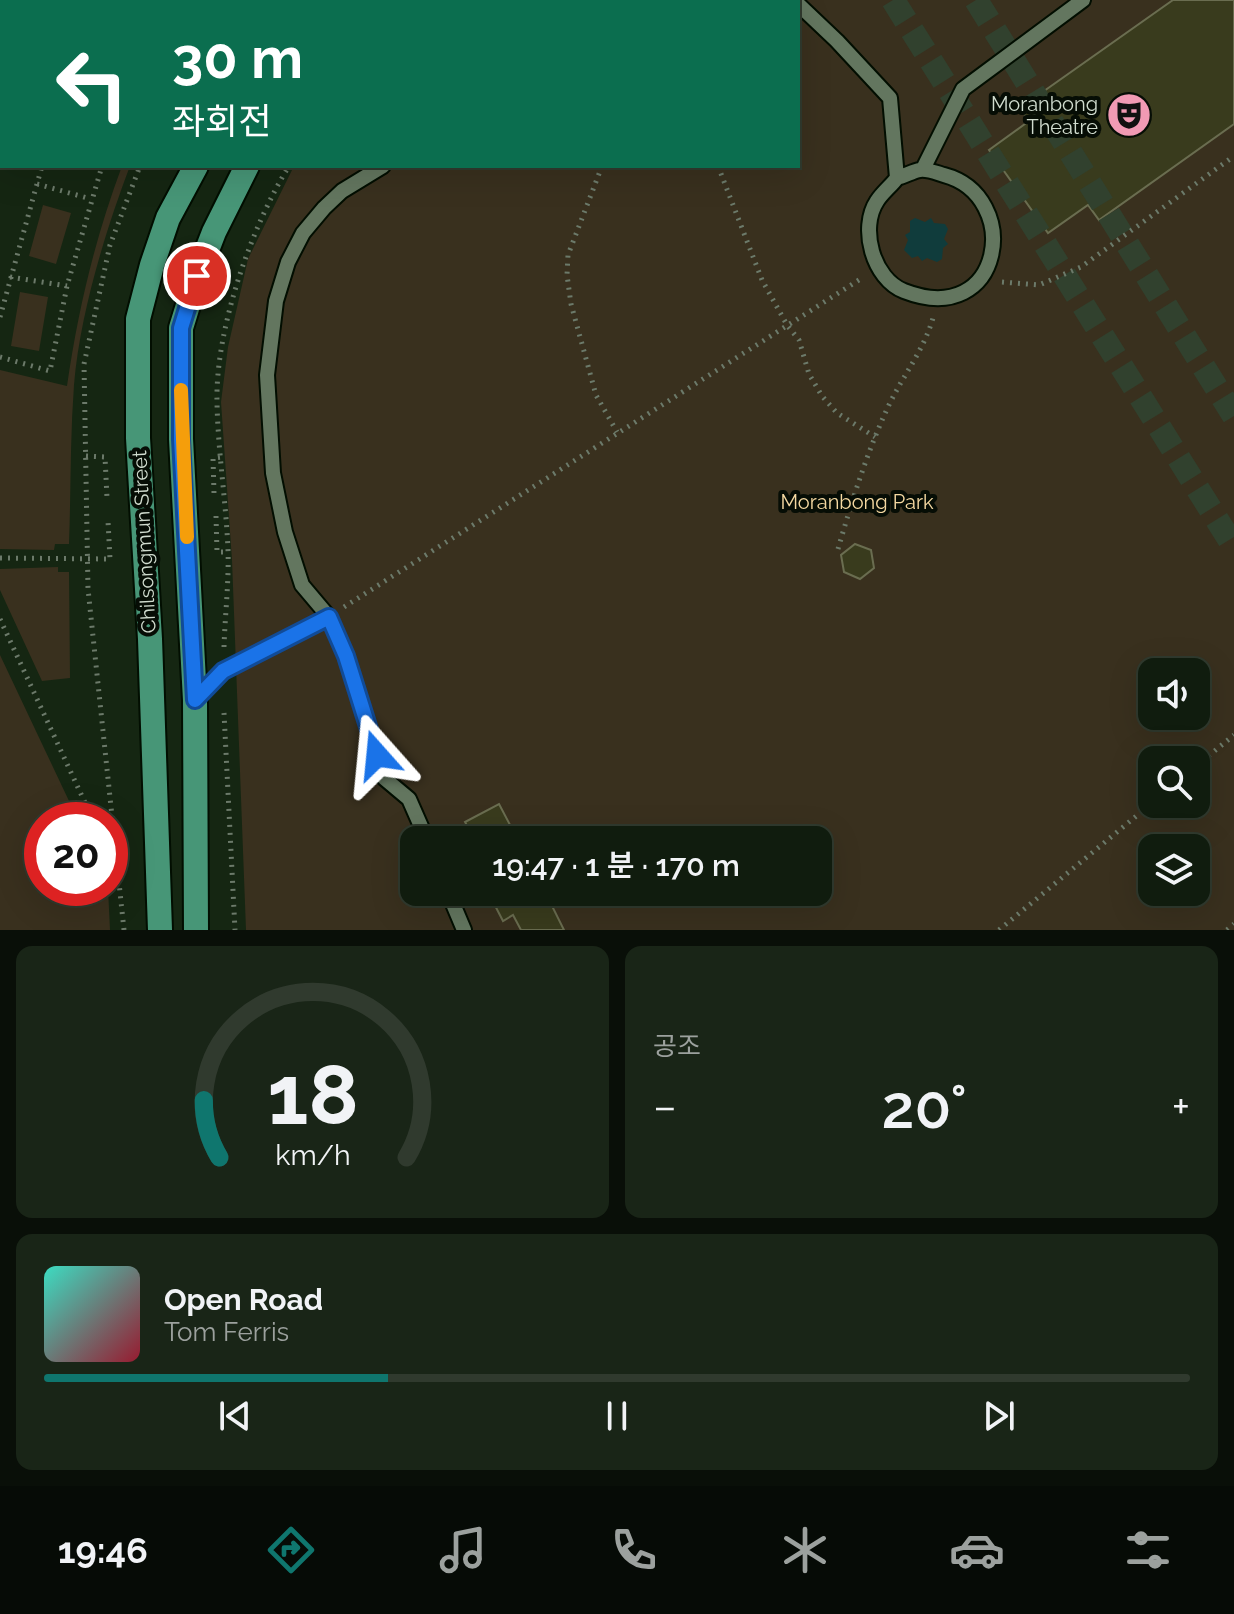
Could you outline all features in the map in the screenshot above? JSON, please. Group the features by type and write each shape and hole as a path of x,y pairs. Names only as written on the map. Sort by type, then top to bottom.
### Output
{"main road":[{"name":"Chilsongmun Street","path":"160,930 150,639 138,438 138,319 168,218 195,168"},
{"path":"196,930 195,700 181,439 181,328 214,232 246,168"}],"lane":[{"path":"923,169 963,89 1083,0"},
{"path":"800,6 890,98 897,178"},
{"path":"380,168 342,191 303,233 288,262 276,301 267,375 273,473 285,532 302,585 329,617 346,656 384,778 409,799 421,826"},
{"path":"923,169 953,177 978,197 992,226 993,254 981,280 956,296 926,299 899,289 878,267 868,236 875,203 897,178 923,169"},
{"path":"195,700 223,671 329,617"},
{"path":"454,906 464,930"}],"path":[{"path":"981,280 1039,285 1081,267 1234,156"},
{"path":"0,317 41,168"},
{"path":"0,357 50,371 67,286 101,168"},
{"path":"110,802 88,560 84,364 110,245 139,168"},
{"path":"235,930 223,671 228,552 217,402 222,344 247,255 288,168"},
{"path":"601,168 568,255 567,275 571,304 596,395 617,432"},
{"path":"719,168 762,280 799,340 809,374 837,413 875,437"},
{"path":"37,184 91,199"},
{"path":"10,277 67,286"},
{"path":"329,617 858,281"},
{"path":"838,549 875,437 888,405 926,342 939,298"},
{"path":"86,456 105,457 107,498"},
{"path":"214,493 213,458 222,457"},
{"path":"216,516 217,552 228,552"},
{"path":"0,558 110,559 108,521"},
{"path":"0,619 85,802"},
{"path":"1210,755 1234,735"},
{"path":"999,930 1138,815"},
{"path":"123,906 124,930"},
{"path":"1227,930 1234,924"}],"green space":[{"name":"Moranbong Park","path":"800,0 1234,0 1234,930 246,930 232,560 221,402 228,347 248,259 293,168 800,168"},
{"path":"121,168 129,168 95,274 77,358 69,544 55,544 54,550 0,549 0,370 67,386 88,274"},
{"path":"43,205 71,213 56,264 29,256"},
{"path":"20,292 48,297 39,351 11,346"},
{"path":"58,567 58,572 69,572 70,678 42,681 0,590 0,569"},
{"path":"0,655 69,802 24,802 24,906 109,906 110,930 0,930"}],"water":[{"path":"915,218 925,222 931,218 934,223 945,224 948,229 944,239 948,244 943,248 942,259 937,262 927,258 922,261 918,256 912,258 904,250 908,240 905,235 910,232 910,221"}],"building":[{"name":"Moranbong Theatre","path":"1173,0 1234,0 1234,124 1099,220 1088,205 1048,233 989,150 1029,121 1020,108"},
{"path":"855,544 871,550 874,568 860,579 844,572 841,555"},
{"path":"499,804 511,826 467,826 465,822"},
{"path":"495,906 552,906 564,930 521,930 513,915 503,921"}],"tunnel":[{"path":"893,0 1234,547"},
{"path":"976,0 1234,416"}],"slow traffic":[{"path":"181,390 187,537"}],"place":[{"name":"Moranbong Theatre","path":"1129,115"}],"route":[{"path":"197,276 181,328 181,439 195,700 223,671 329,617 346,656 377,755"}]}
